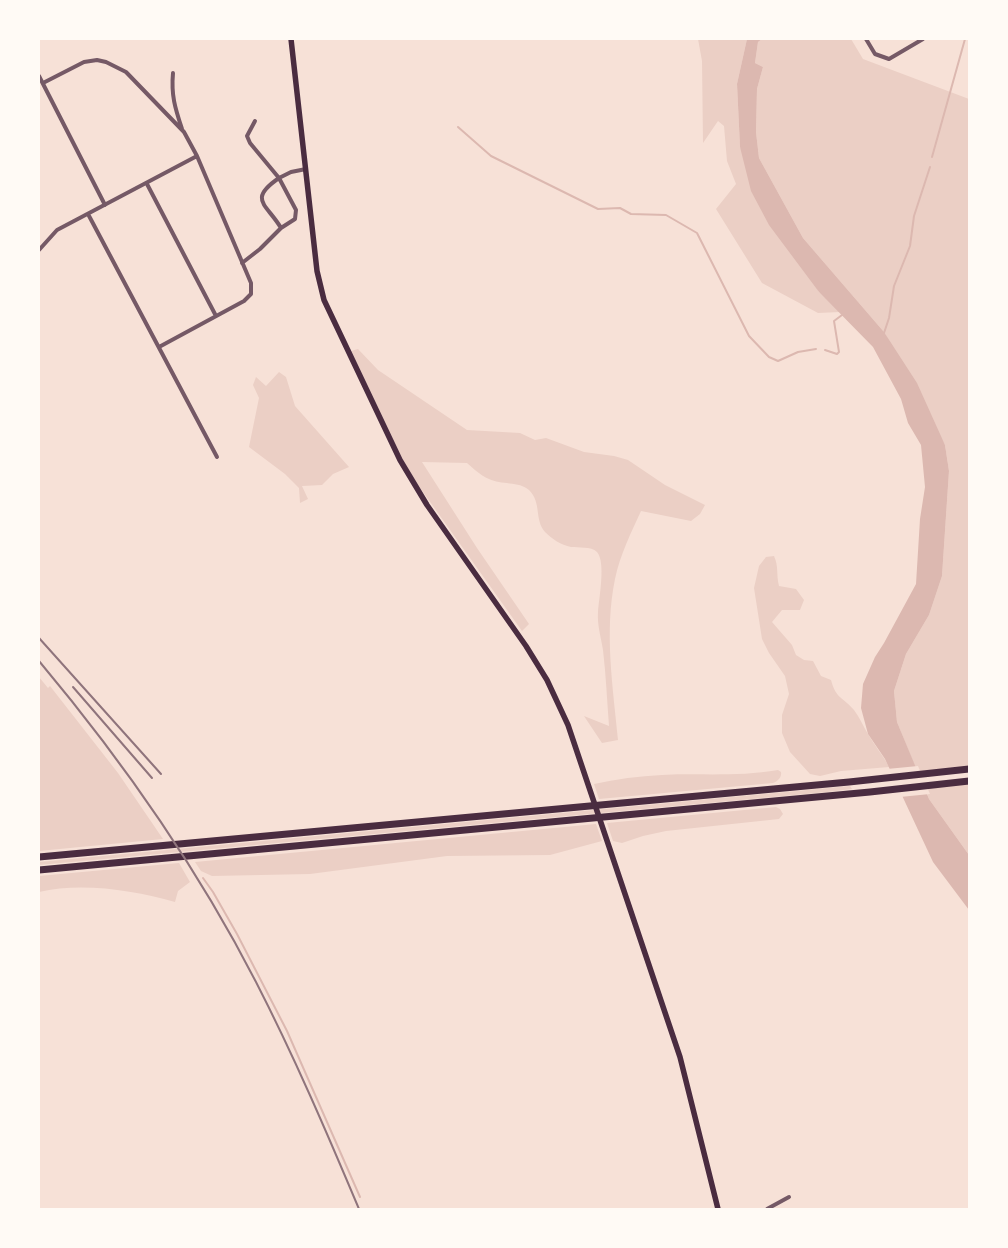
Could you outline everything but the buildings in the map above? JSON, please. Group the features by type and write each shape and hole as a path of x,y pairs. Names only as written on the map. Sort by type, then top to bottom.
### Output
{"highway":[{"path":"39,857 849,782 969,769"},
{"path":"39,870 909,788 969,780"}],"main road":[{"path":"291,39 317,271 324,300 400,460 427,505 526,646 547,680 568,725 680,1058 718,1209"}],"street":[{"path":"866,39 875,54 888,59 924,39"},
{"path":"43,83 84,62 96,60 106,62 126,72 184,132"},
{"path":"159,346 244,301 251,294 251,283 198,156 184,132 175,107 172,90 173,73"},
{"path":"39,76 105,205"},
{"path":"242,263 281,228 293,221 296,215 291,200 279,178 250,143 247,136 255,121"},
{"path":"39,250 57,230 198,156"},
{"path":"281,228 262,201 261,196 268,186 279,178 306,169"},
{"path":"147,184 216,316"},
{"path":"88,214 217,456"},
{"path":"767,1209 789,1197"}],"shaded area":[{"path":"698,39 747,39 737,84 740,147 819,292 840,312 818,313 762,283 716,209 736,184 727,161 724,126 718,121 703,143 702,61"},
{"path":"747,39 762,39 758,42 755,63 763,67 757,89 756,132 759,158 803,238 884,332 917,383 945,445 949,471 942,576 929,615 906,654 894,691 897,722 929,799 969,855 969,910 933,862 885,759 868,734 861,708 863,684 875,657 916,584 920,519 925,487 921,445 908,423 901,399 873,347 819,292 769,225 751,191 740,147 737,84"},
{"path":"762,39 851,39 863,59 969,99 969,768 918,774 897,722 894,691 906,654 929,615 942,576 949,471 945,445 884,332 803,238 759,158 756,132 757,89 763,67 755,63 758,42"},
{"path":"358,349 378,370 467,430 520,433 535,440 546,438 584,452 628,460 665,485 705,505 700,514 691,521 641,511 623,553 615,579 610,619 610,660 618,740 602,743 584,716 609,726 604,659 598,622 602,572 600,557 597,552 588,548 564,545 548,535 540,522 533,495 525,487 489,479 467,463 422,462 477,548 529,624 522,631 418,485 402,458 351,351"},
{"path":"279,372 286,377 295,406 349,467 333,474 322,485 302,486 308,499 300,503 299,488 285,474 249,447 259,398 253,385 256,377 266,386"},
{"path":"774,556 779,586 796,589 804,600 800,610 782,610 772,622 792,645 796,655 804,660 813,661 821,676 831,680 835,691 856,713 889,767 841,771 820,776 810,774 790,752 782,733 782,715 789,694 785,676 762,639 754,588 759,566 766,557"},
{"path":"39,677 48,688 50,686 118,773 163,839 39,851"},
{"path":"778,770 781,772 781,776 773,783 599,799 594,784 653,775 734,774"},
{"path":"969,781 969,855 929,799 924,786"},
{"path":"850,786 852,789 827,792 39,865 39,862"},
{"path":"776,807 783,814 779,819 666,831 622,843 613,841 607,823"},
{"path":"596,824 602,841 550,855 447,856 310,874 212,876 201,871 195,862"},
{"path":"179,863 190,882 178,891 175,902 142,894 107,889 72,888 39,892 39,876"}],"pier":[{"path":"918,766 930,794 900,797 887,769"}],"waterway":[{"path":"932,157 965,39"},
{"path":"458,127 491,156 598,209 620,208 631,214 666,215 697,233 749,336 769,357 778,361 798,352 816,349"},
{"path":"884,333 889,318 894,286 910,246 914,216 930,167"},
{"path":"825,350 837,354 839,352 834,321 842,315"},
{"path":"203,878 237,934 287,1031 360,1197"}],"railway":[{"path":"39,638 161,774"},
{"path":"39,661 70,698 129,776 209,897 256,982 284,1038 359,1209"},
{"path":"73,687 152,778"}]}
